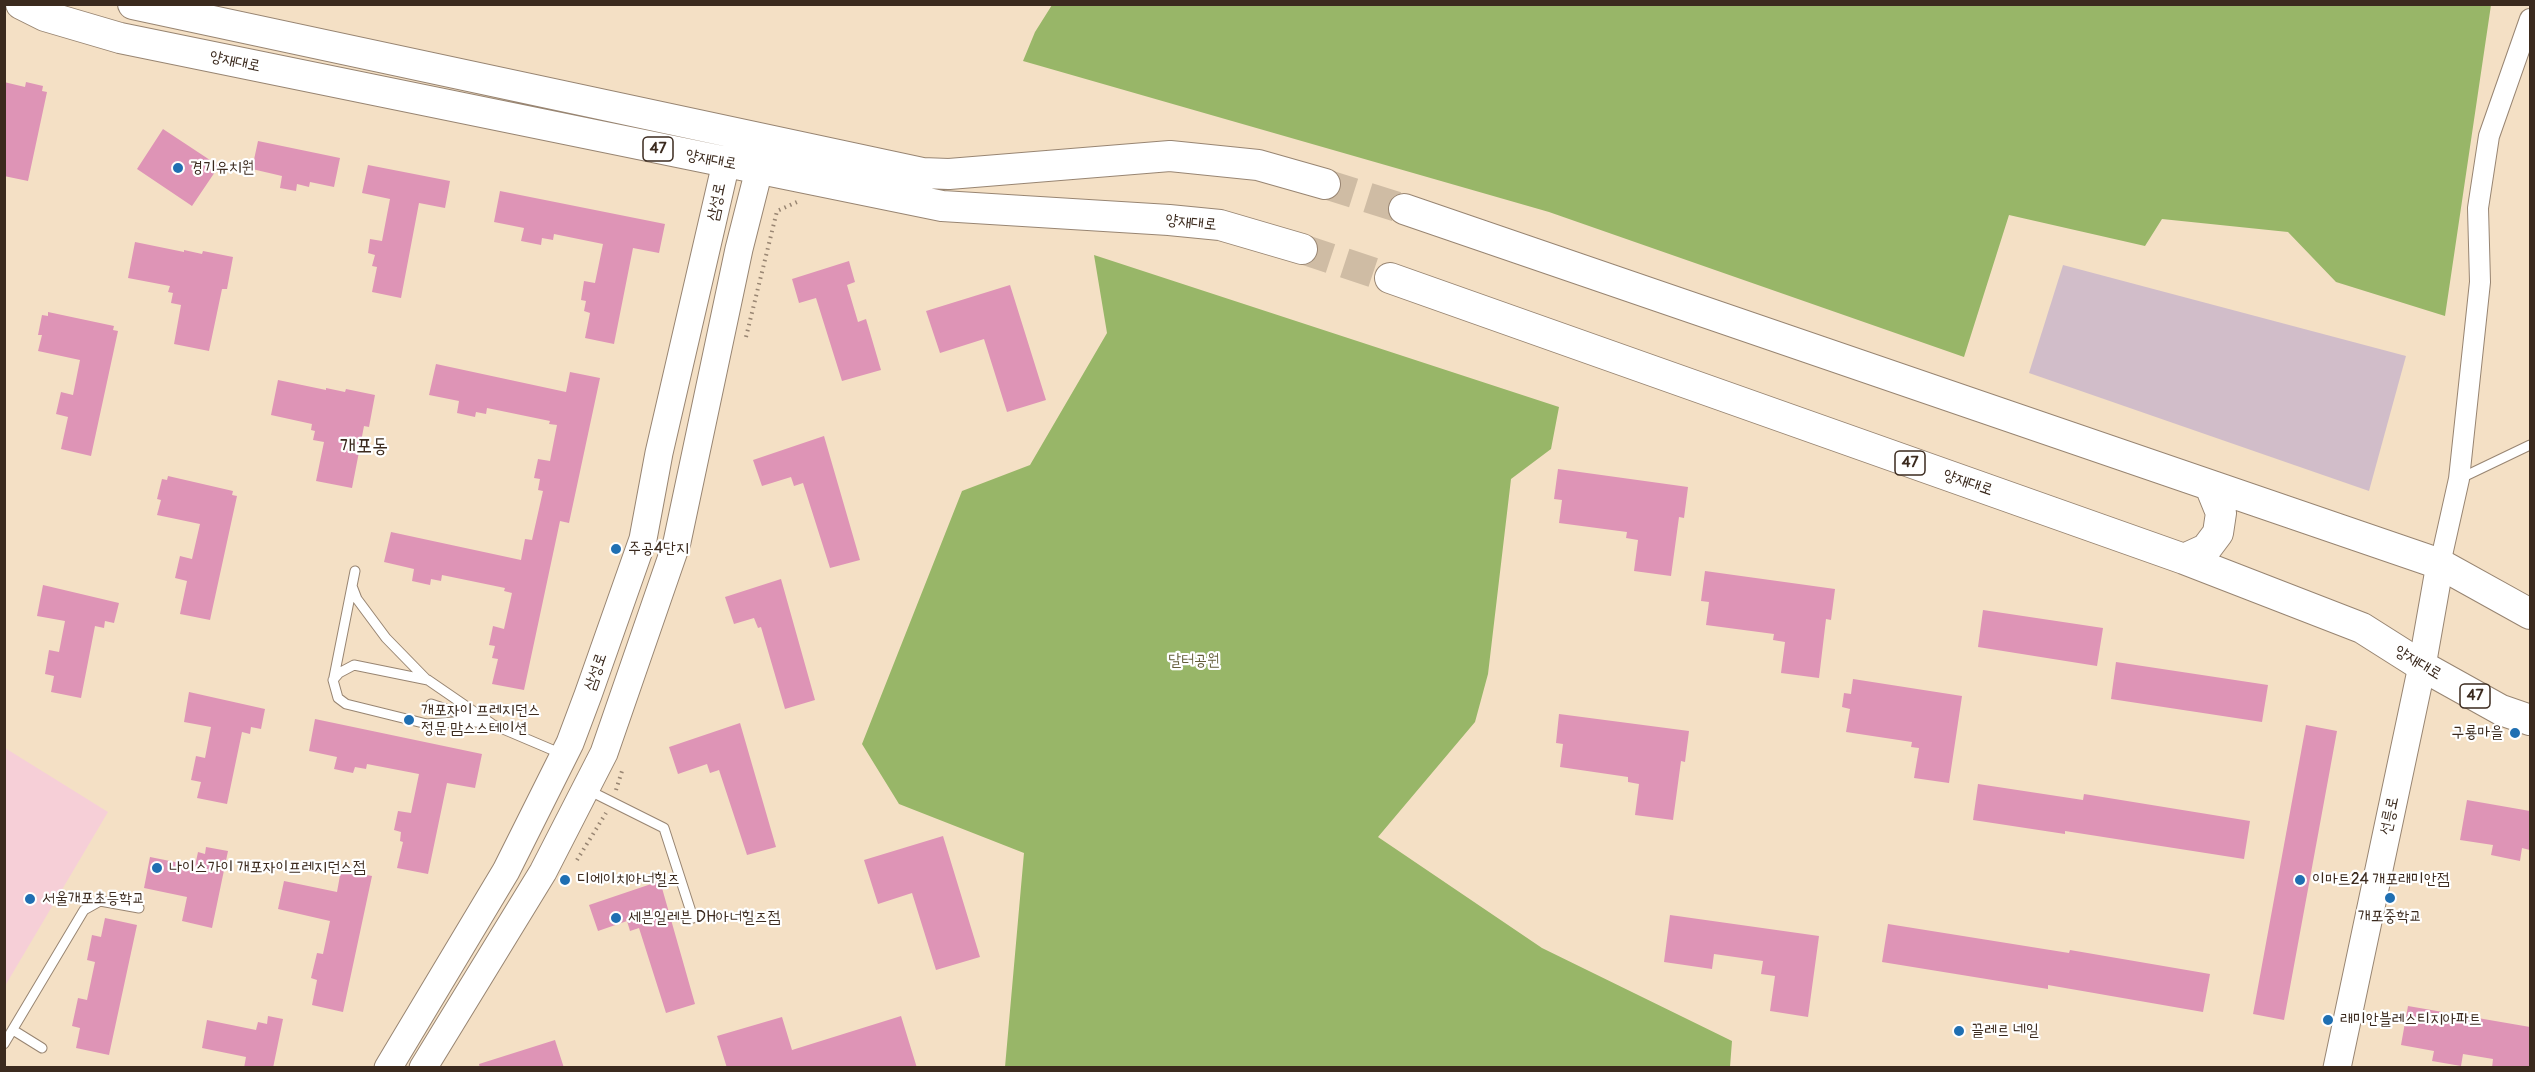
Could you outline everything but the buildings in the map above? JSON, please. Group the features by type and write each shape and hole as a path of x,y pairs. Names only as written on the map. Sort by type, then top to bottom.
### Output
{"main road":[{"name":"양재대로","path":"21,4 45,16 120,38 942,206 1220,225 1302,249"},
{"name":"양재대로","path":"133,4 922,172 949,174 1170,156 1258,165 1325,184"},
{"name":"삼성로","path":"388,1068 506,871 564,755 588,696 643,539 659,453 726,163 750,136"},
{"name":"삼성로","path":"423,1068 543,872 604,753 677,542 739,249 759,170 750,136"},
{"path":"1404,209 2440,564 2530,614"},
{"name":"양재대로","path":"1390,278 2184,559 2362,628 2422,666 2501,710 2530,720"},
{"path":"2184,559 2206,549 2218,533 2221,513 2210,486"},
{"name":"선릉로","path":"2337,1068 2422,666 2440,564"}],"street":[{"path":"2440,564 2458,479 2480,282 2478,208 2489,136 2530,19"}],"lane":[{"path":"2458,479 2530,445"},
{"path":"355,571 333,680 338,698 354,707 427,724 467,721 492,724"},
{"path":"352,586 357,599 386,638 428,680 456,702 492,724"},
{"path":"333,680 346,668 354,665 428,680"},
{"path":"431,704 492,724 564,755"},
{"path":"586,789 664,828 693,918"},
{"path":"4,1044 84,910 100,901 140,908"},
{"path":"13,1030 42,1047"}],"shaded area":[{"path":"2063,265 2406,356 2369,491 2029,373"},
{"name":"서울개포초등학교","path":"5,748 108,812 5,986"}],"green space":[{"path":"1052,5 2491,5 2445,316 2336,282 2288,232 2162,219 2145,246 2009,215 1964,357 1549,212 1023,61 1035,32"},
{"name":"달터공원","path":"1094,255 1559,407 1551,449 1511,479 1488,674 1475,722 1378,837 1542,948 1732,1041 1730,1067 1005,1067 1024,853 899,804 862,744 962,491 1030,465 1107,333"}],"tunnel":[{"path":"1325,184 1404,209"},
{"path":"1302,249 1390,278"}],"place":[{"name":"경기유치원","path":"178,168"},
{"name":"주공4단지","path":"616,549"},
{"name":"개포자이 프레지던스 정문 맘스스테이션","path":"409,720"},
{"name":"구룡마을","path":"2515,733"},
{"name":"나이스가이 개포자이프레지던스점","path":"157,868"},
{"name":"디에이치아너힐즈","path":"565,880"},
{"name":"이마트24 개포래미안점","path":"2300,880"},
{"name":"개포중학교","path":"2390,898"},
{"name":"서울개포초등학교","path":"30,899"},
{"name":"세븐일레븐 DH아너힐즈점","path":"616,918"},
{"name":"래미안블레스티지아파트","path":"2328,1020"},
{"name":"끌레르 네일","path":"1959,1031"}],"district":[{"name":"개포동","path":"364,447"}]}
